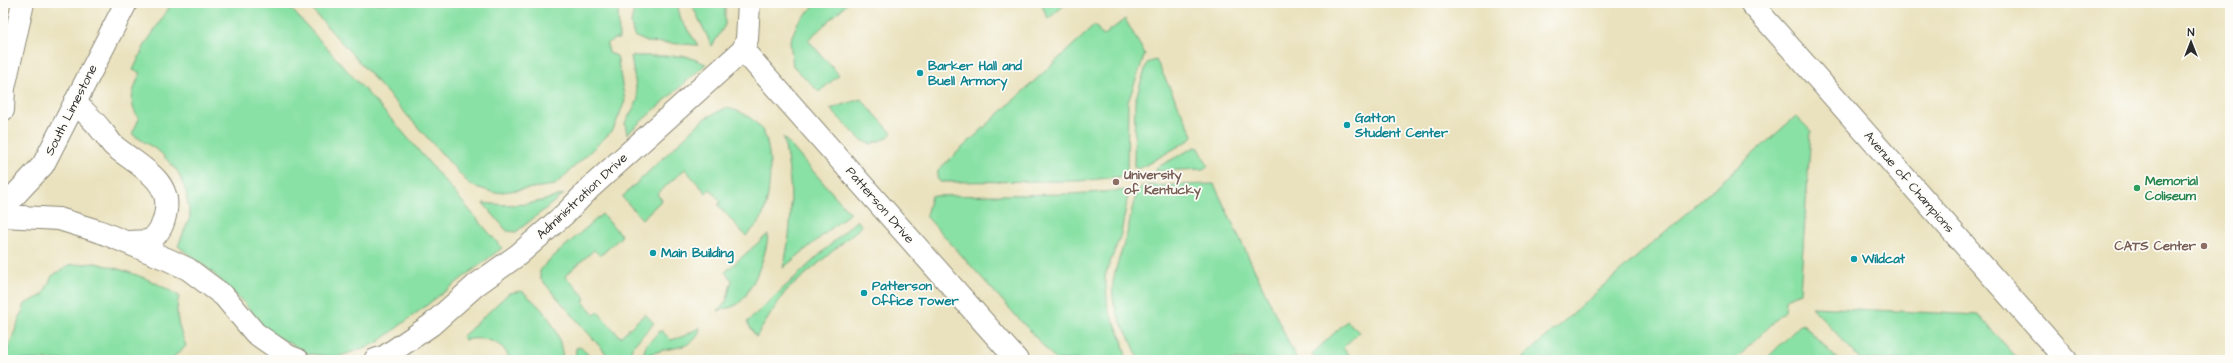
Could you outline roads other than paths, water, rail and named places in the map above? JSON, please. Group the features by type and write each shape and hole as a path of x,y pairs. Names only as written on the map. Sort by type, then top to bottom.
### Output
{"street":[{"path":"3,110 4,88 23,3"},
{"name":"South Limestone","path":"3,208 42,164 126,3"},
{"path":"743,50 748,39 749,3"},
{"name":"Avenue of Champions","path":"1751,3 2066,360"},
{"name":"Administration Drive","path":"375,360 384,357 431,325 476,285 518,254 566,213 602,176 743,50"},
{"name":"Patterson Drive","path":"743,50 1017,360"},
{"path":"75,102 102,130 112,144 152,175 160,184 168,202 165,220 160,232 150,241 127,242"},
{"path":"3,216 59,219 127,242 188,270 224,296 256,333 288,356 298,360"}],"place":[{"name":"Barker Hall and Buell Armory","path":"920,73"},
{"name":"Gatton Student Center","path":"1347,125"},
{"name":"University of Kentucky","path":"1116,182"},
{"name":"Memorial Coliseum","path":"2137,188"},
{"name":"CATS Center","path":"2204,246"},
{"name":"Main Building","path":"653,253"},
{"name":"Wildcat","path":"1854,259"},
{"name":"Patterson Office Tower","path":"864,293"}]}
